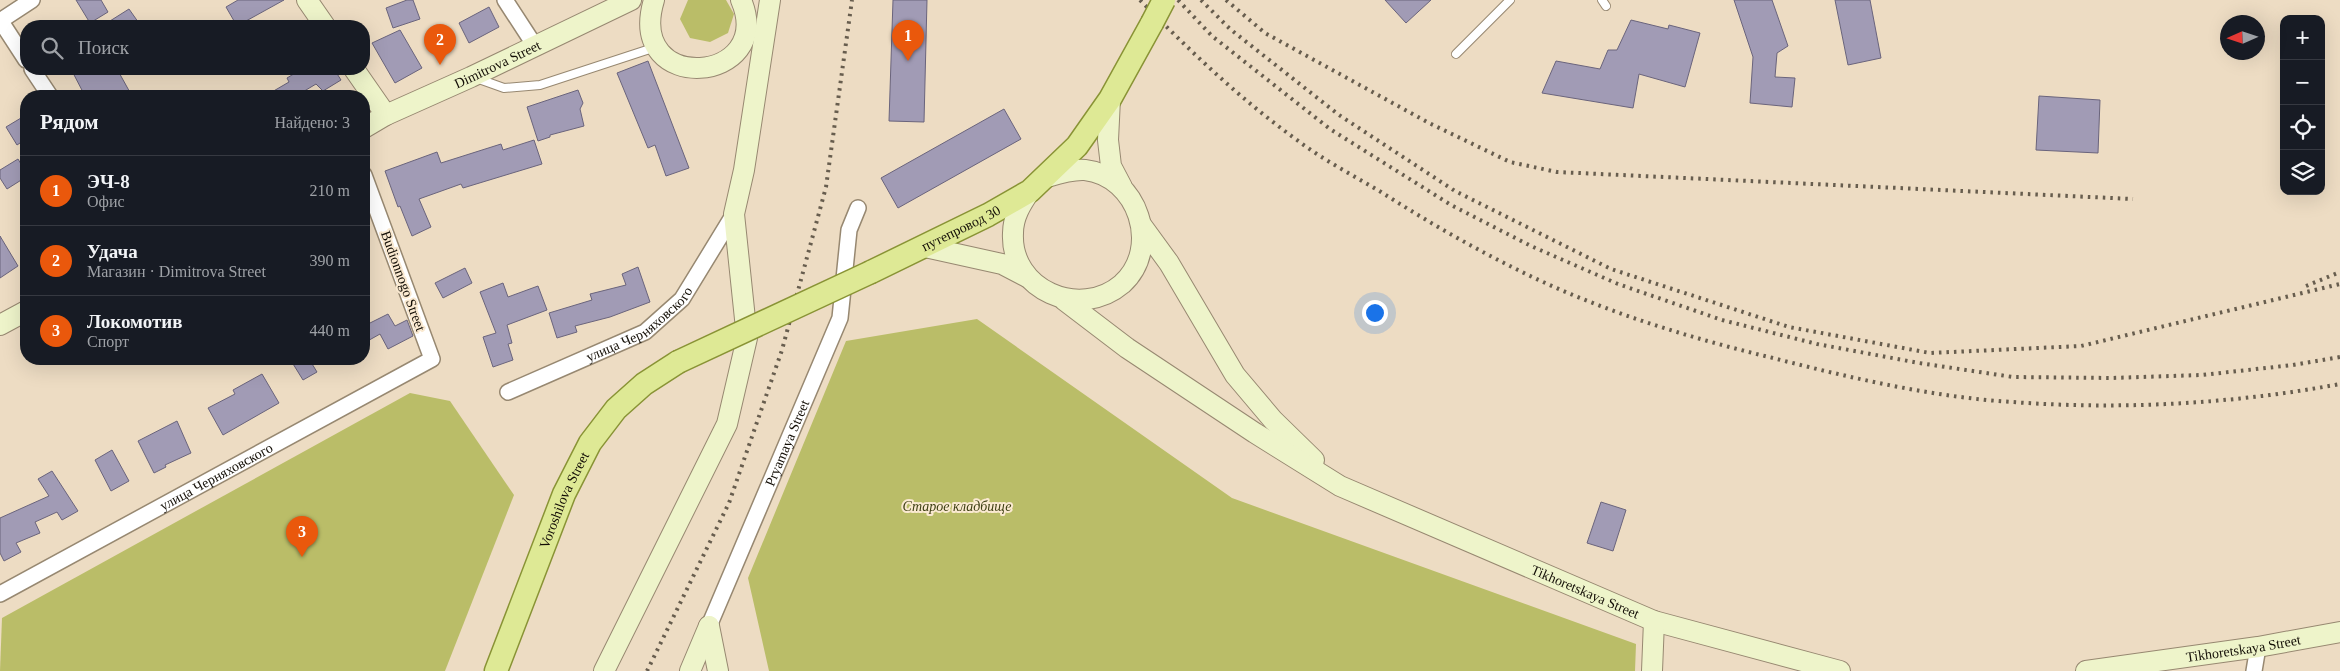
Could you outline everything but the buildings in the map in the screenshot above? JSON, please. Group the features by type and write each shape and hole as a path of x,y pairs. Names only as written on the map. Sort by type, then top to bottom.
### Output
{"main road":[{"name":"путепровод 30","path":"678,362 988,215 1037,184 1077,146 1110,99 1164,0"},
{"name":"Voroshilova Street","path":"496,671 564,494 590,443 616,409 644,384 678,362"}],"street":[{"path":"20,51 0,21 32,0"},
{"path":"307,0 321,20"},
{"path":"505,0 534,46"},
{"path":"631,0 669,60 684,67 701,69 717,66 731,56 741,43 746,9"},
{"name":"Dimitrova Street","path":"370,124 386,115 471,77 631,0"},
{"path":"654,0 650,15 654,39"},
{"path":"604,671 727,424 747,338 734,214 744,170 770,0"},
{"path":"746,9 758,74"},
{"path":"36,75 46,90"},
{"path":"358,75 369,90"},
{"path":"370,92 386,115"},
{"path":"1110,99 1108,140 1111,166 1122,188 1135,205 1142,226 1169,263 1235,374 1273,420 1340,486"},
{"path":"1027,276 1016,256 1012,233 1017,211 1037,184 1065,171 1086,170 1105,176 1122,188"},
{"name":"Budionnogo Street","path":"370,192 432,359"},
{"name":"Pryamaya Street","path":"690,671 840,318 849,230 858,208"},
{"name":"улица Черняховского","path":"508,392 645,332 682,299 734,214"},
{"path":"1064,300 1085,301 1105,295 1122,283 1135,267 1142,247 1142,226"},
{"path":"925,246 1002,264 1027,276 1043,291 1064,300 1127,348 1255,433 1340,486"},
{"path":"0,325 20,314"},
{"name":"улица Черняховского","path":"0,594 432,359"},
{"name":"Tikhoretskaya Street","path":"1340,486 1654,621 1840,671"},
{"path":"1652,671 1654,621"},
{"path":"709,626 718,671"},
{"name":"Tikhoretskaya Street","path":"2086,671 2258,648 2340,632"},
{"path":"2254,671 2258,648"}],"lane":[{"path":"1456,54 1510,0"},
{"path":"471,77 504,88 540,85 654,39"}],"green space":[{"path":"688,0 726,0 734,14 728,33 710,42 690,38 680,19"},
{"name":"Старое кладбище","path":"977,319 1232,498 1636,644 1635,671 769,671 748,578 846,341"},
{"path":"410,393 450,401 514,495 445,671 0,671 2,618"}],"railway":[{"path":"647,671 729,503 782,350 826,187 852,0"},
{"path":"1140,0 1235,91 1276,124 1328,161 1448,233 1518,270 1579,298 1643,321 1740,350 1862,379 1952,396 2012,402 2136,405 2218,401 2340,384"},
{"path":"1178,0 1212,36 1330,129 1451,205 1531,246 1618,284 1722,320 1817,344 1919,363 2013,377 2112,378 2202,375 2293,365 2340,357"},
{"path":"1201,0 1230,29 1339,115 1455,191 1611,269 1789,327 1930,353 2081,346 2340,284"},
{"path":"1226,0 1265,33 1429,123 1510,162 1557,172 2133,199"},
{"path":"2306,286 2340,272"}],"place":[{"name":"ЭЧ-8","path":"908,61"},
{"name":"Удача","path":"440,65"},
{"name":"Локомотив","path":"302,557"}]}
